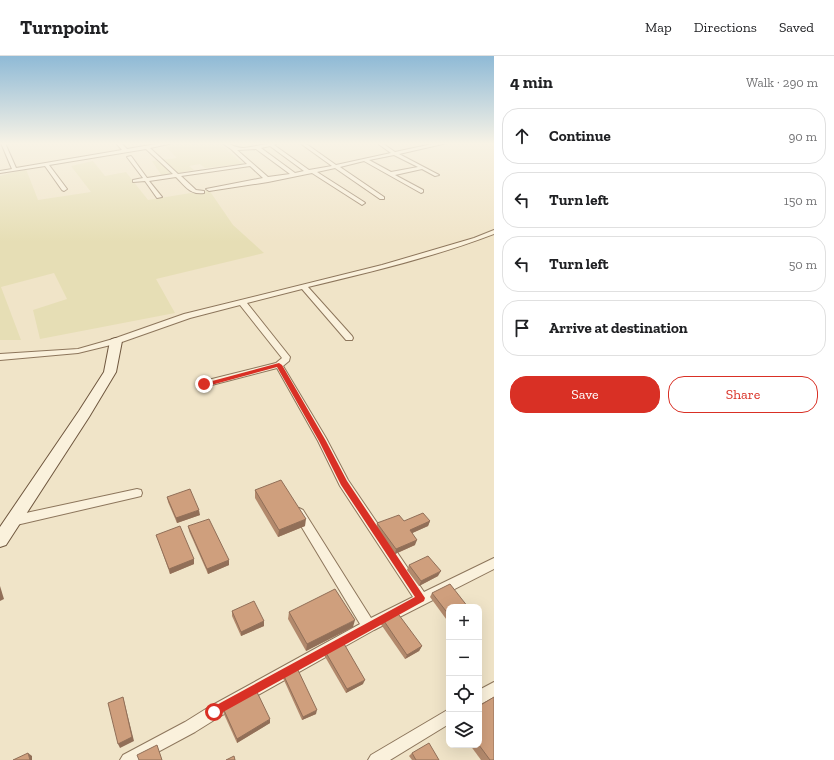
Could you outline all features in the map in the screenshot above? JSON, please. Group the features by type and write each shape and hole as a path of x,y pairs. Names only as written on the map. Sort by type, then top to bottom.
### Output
{"street":[{"path":"55,176 64,189"},
{"path":"143,176 159,197"},
{"path":"135,181 173,176"},
{"path":"179,176 195,192 202,192"},
{"path":"263,176 268,180"},
{"path":"209,189 290,176"},
{"path":"317,176 362,203"},
{"path":"349,176 382,198"},
{"path":"393,176 421,191"},
{"path":"0,357 78,351 187,316 384,266 476,239 494,232"},
{"path":"303,286 349,338"},
{"path":"204,384 279,365 286,361 286,357 242,302"},
{"path":"0,540 84,414 110,372 116,340"},
{"path":"279,365 323,441 344,483 421,598"},
{"path":"12,521 137,493"},
{"path":"295,506 369,626"},
{"path":"128,760 190,727 214,712 369,626 421,598 494,562"},
{"path":"482,696 494,689"},
{"path":"376,760 446,718"}],"shaded area":[{"path":"0,176 29,176 38,200 91,192 79,176 129,176 148,200 209,190 233,225 264,253 156,279 175,313 40,339 33,310 67,299 54,273 1,287 21,340 0,340"}],"building":[{"path":"281,480 306,519 279,530 255,490"},
{"path":"190,489 199,510 176,518 167,497"},
{"path":"423,513 430,521 410,530 417,540 396,549 377,523 399,515 404,521"},
{"path":"209,519 229,560 207,569 188,526"},
{"path":"180,526 194,559 169,569 156,535"},
{"path":"428,556 441,571 421,581 409,565"},
{"path":"450,584 466,604 446,604 446,611 432,593"},
{"path":"335,589 355,620 307,644 289,612"},
{"path":"254,601 264,621 241,632 232,611"},
{"path":"396,611 422,646 407,655 382,618"},
{"path":"343,642 365,680 347,689 325,651"},
{"path":"297,668 317,710 303,717 283,674"},
{"path":"256,690 270,719 237,739 223,708"},
{"path":"123,697 132,737 118,744 108,703"},
{"path":"494,697 494,760 490,760 481,748 482,704"},
{"path":"429,743 439,760 416,760 412,753"},
{"path":"157,745 162,760 139,760 137,755"},
{"path":"28,753 30,760 13,760"},
{"path":"234,756 235,760 226,760"}],"route":[{"path":"204,384 279,365 323,441 344,483 421,598 214,712"}]}
